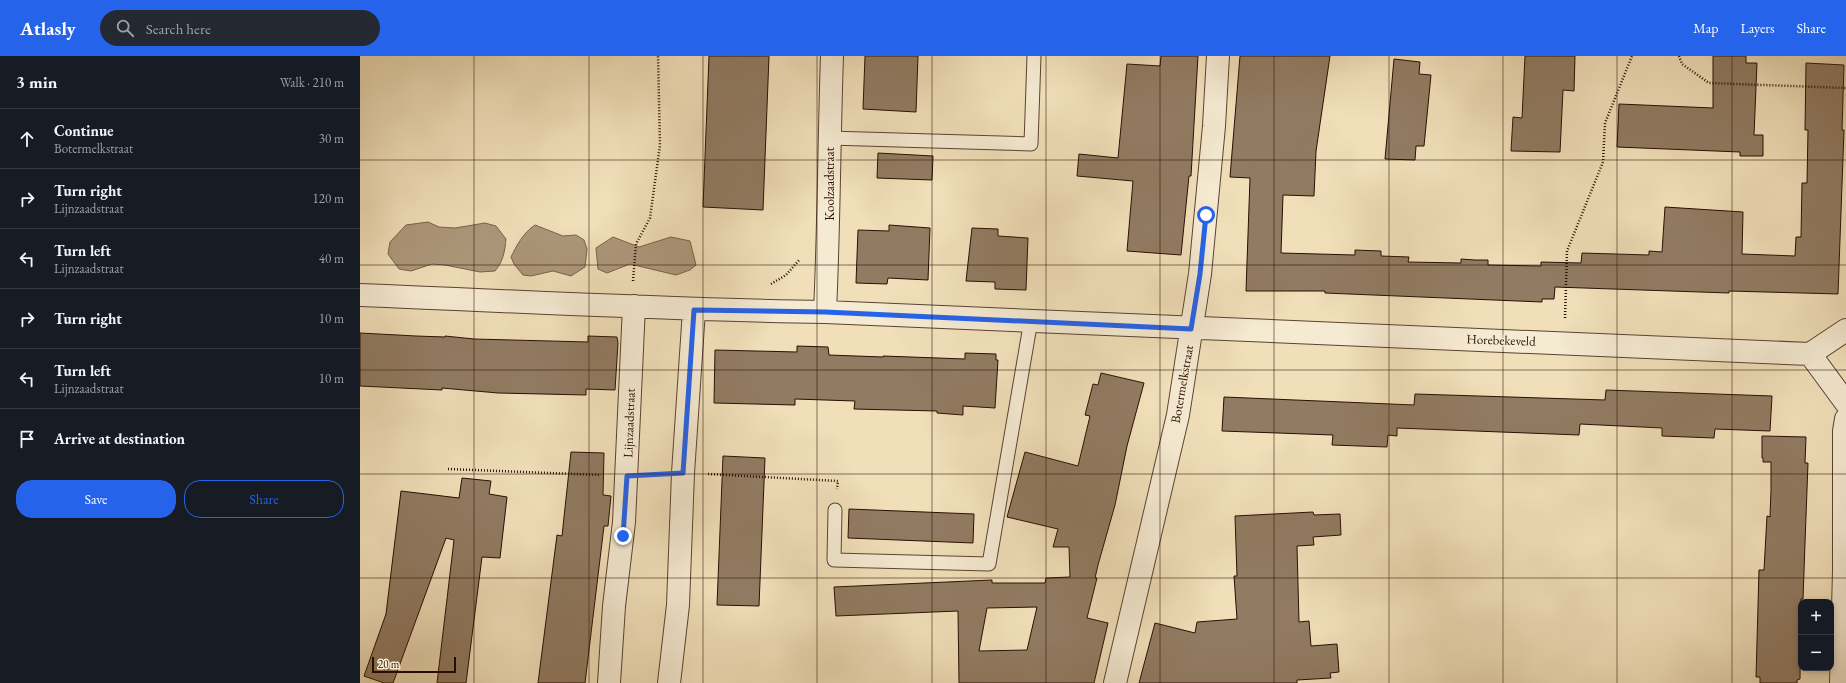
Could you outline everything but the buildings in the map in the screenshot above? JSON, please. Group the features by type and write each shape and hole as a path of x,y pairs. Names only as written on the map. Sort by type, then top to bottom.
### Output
{"street":[{"name":"Koolzaadstraat","path":"825,312 830,225 829,138 832,56"},
{"name":"Botermelkstraat","path":"1115,683 1178,414 1200,274 1214,126 1218,56"},
{"path":"360,295 634,306 694,310 825,312 1031,320 1191,329"},
{"name":"Lijnzaadstraat","path":"609,683 614,606 624,522 634,306"},
{"path":"669,683 678,605 683,473 694,310"},
{"name":"Horebekeveld","path":"1191,329 1565,342 1810,354"},
{"path":"1846,330 1810,354 1846,403"},
{"path":"1841,683 1845,571 1844,431 1846,420"}],"lane":[{"path":"829,138 1031,144 1034,56"},
{"path":"835,510 834,560 989,564 1031,320"}],"path":[{"path":"633,268 636,244 650,218 660,145 658,56"},
{"path":"1565,342 1567,250 1603,162 1605,123 1632,56"},
{"path":"1679,56 1682,64 1709,83 1846,88"},
{"path":"767,284 779,280 786,275 801,258"},
{"path":"448,469 627,476"},
{"path":"683,473 838,481 835,510"}],"shaded area":[{"path":"428,222 439,227 455,228 485,223 496,226 506,239 503,256 498,268 495,271 480,272 432,264 411,271 399,269 388,254 390,242 406,225"},
{"path":"535,225 563,236 576,235 584,240 587,249 585,267 571,276 553,271 531,276 523,275 514,264 511,257 524,235"},
{"path":"613,237 639,247 671,237 690,241 696,265 690,270 676,275 630,264 607,273 598,269 596,248"}],"route":[{"path":"623,536 627,476 683,473 694,310 825,312 1031,320 1191,329 1200,274 1206,215"}]}
